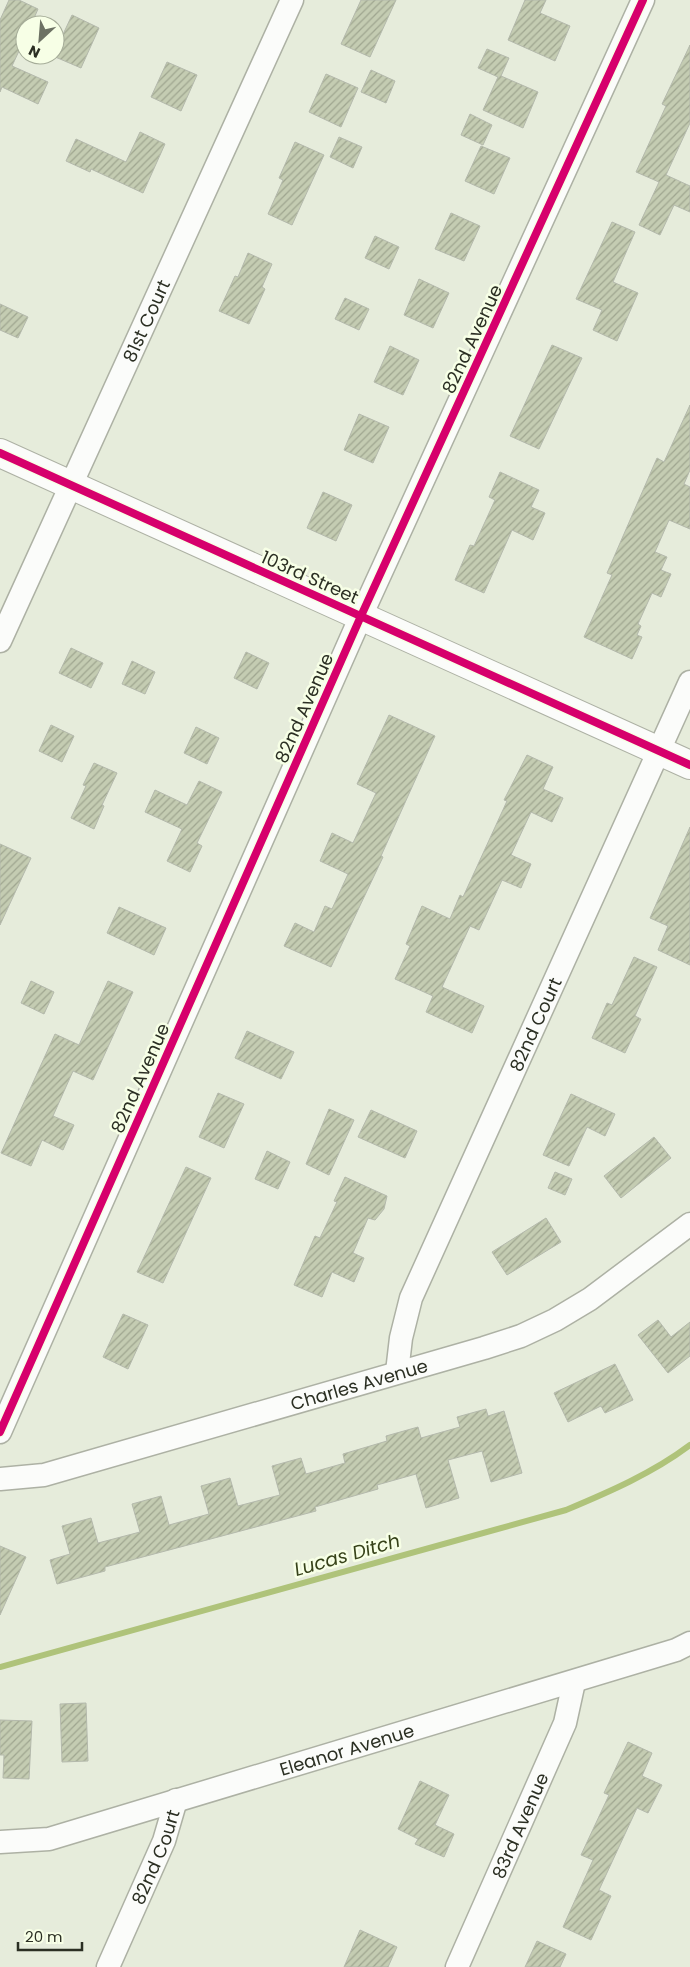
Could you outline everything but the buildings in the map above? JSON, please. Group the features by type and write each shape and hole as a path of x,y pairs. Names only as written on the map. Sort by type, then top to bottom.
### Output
{"street":[{"name":"81st Court","path":"0,641 292,0"},
{"name":"82nd Avenue","path":"0,1432 361,616 643,0"},
{"name":"103rd Street","path":"0,453 690,765"},
{"name":"82nd Court","path":"397,1372 401,1338 412,1298 690,682"},
{"name":"Charles Avenue","path":"0,1479 44,1474 521,1336 555,1320 590,1299 690,1224"},
{"name":"Eleanor Avenue","path":"0,1842 49,1839 574,1682 690,1644"},
{"name":"83rd Avenue","path":"457,1967 565,1723 574,1682"},
{"name":"82nd Court","path":"108,1967 164,1841 176,1800"}],"waterway":[{"name":"Lucas Ditch","path":"0,1667 566,1510 646,1473 690,1445"}],"cycle path":[{"path":"0,1432 361,616 643,0"},
{"path":"0,453 690,765"}]}
